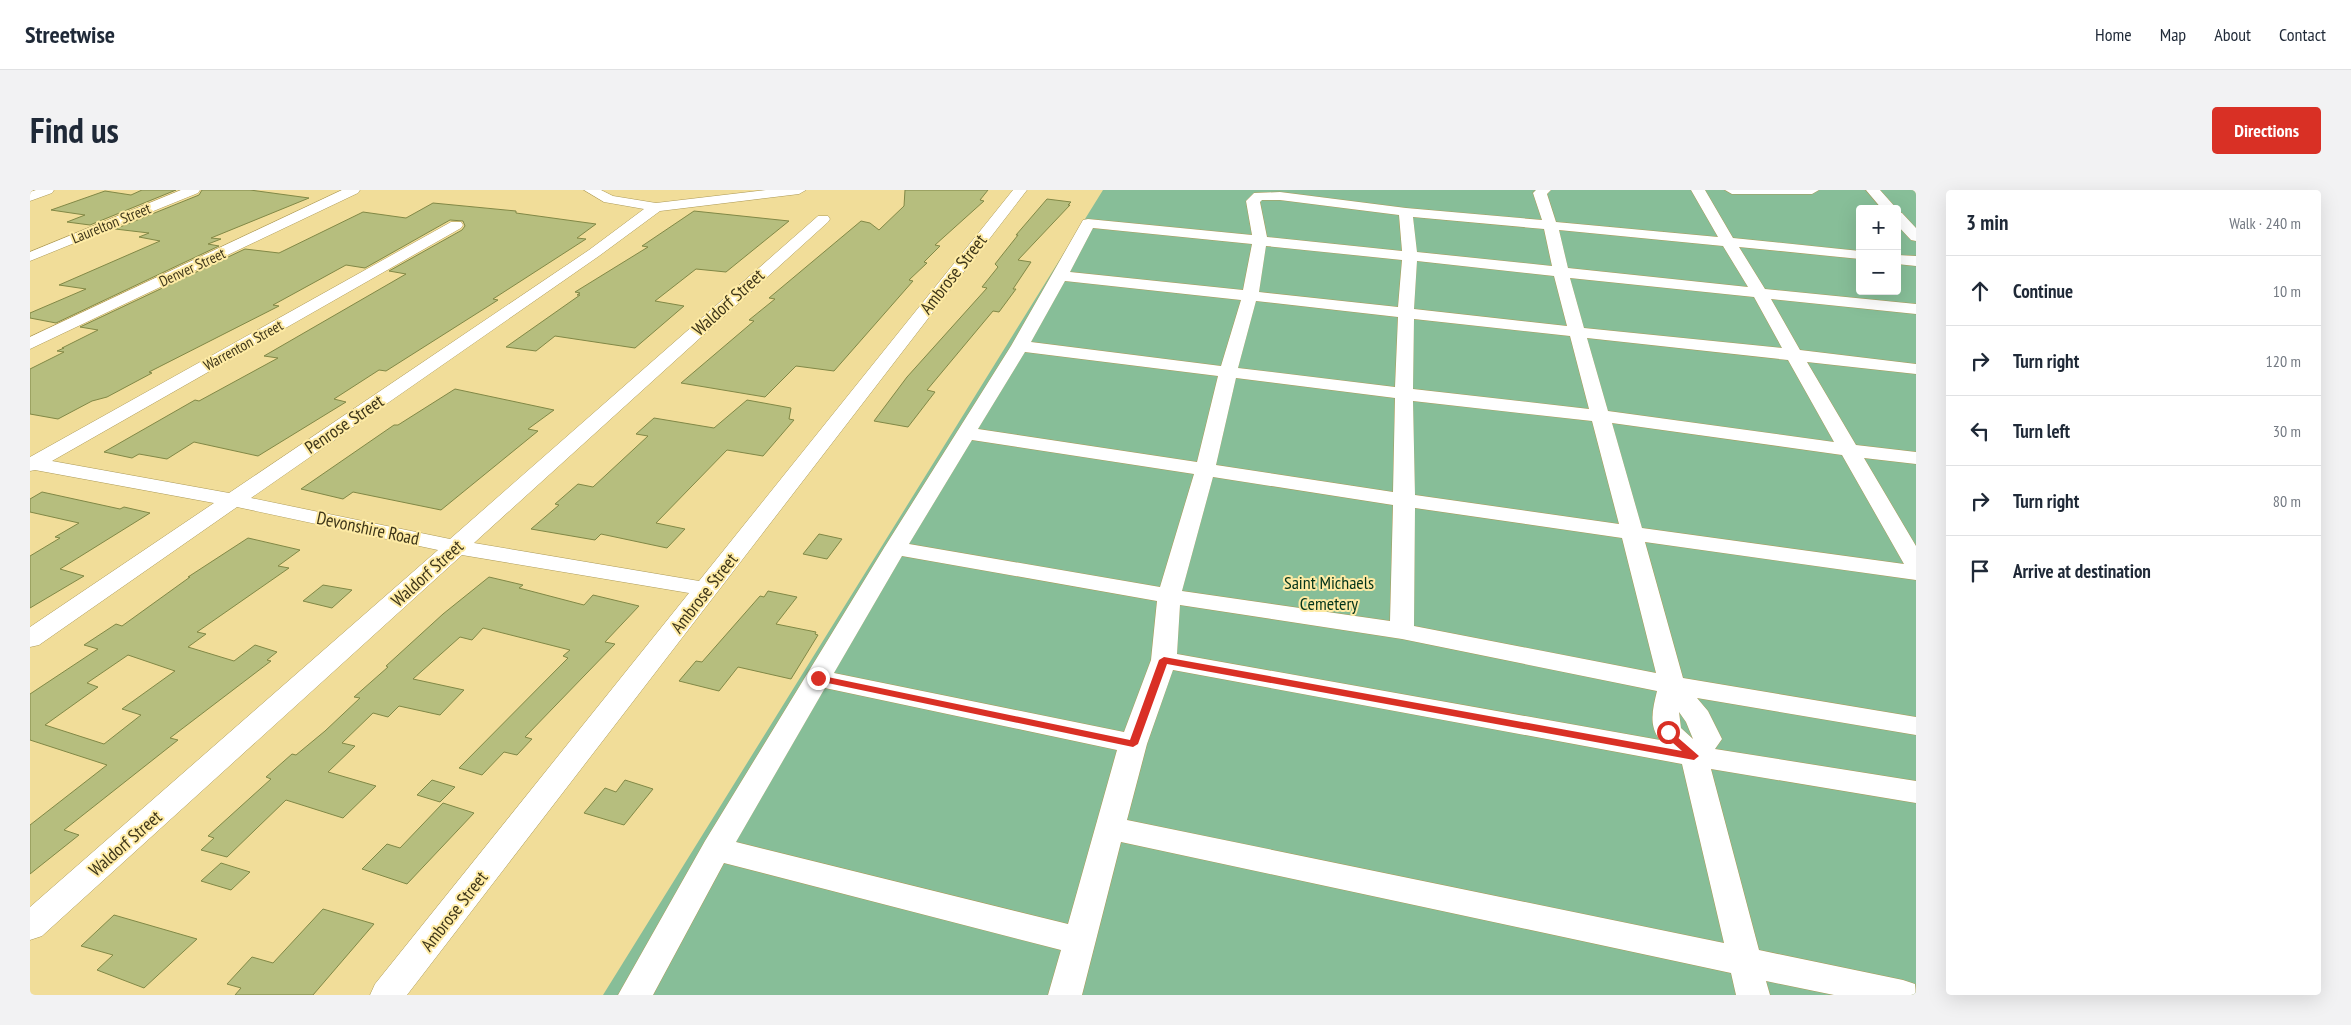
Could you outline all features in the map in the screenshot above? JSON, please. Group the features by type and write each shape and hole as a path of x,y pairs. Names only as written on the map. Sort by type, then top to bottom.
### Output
{"street":[{"path":"30,196 47,190"},
{"name":"Laurelton Street","path":"30,257 193,190"},
{"name":"Denver Street","path":"30,344 354,190"},
{"path":"591,190 609,199 656,206 799,190"},
{"name":"Ambrose Street","path":"387,995 1020,190"},
{"path":"1544,190 1540,193 1551,227 1561,272 1672,685 1665,714 1668,732 1694,756 1753,995"},
{"path":"1698,190 1760,293 1916,566"},
{"path":"1732,190 1812,190"},
{"path":"1873,190 1886,205"},
{"path":"1066,995 1133,744 1164,660 1169,596 1205,470 1228,372 1250,296 1260,240 1253,201 1259,196 1280,196 1406,212 1551,227 1856,255"},
{"name":"Penrose Street","path":"30,639 594,253 656,206"},
{"path":"1402,631 1404,394 1410,256 1406,212"},
{"name":"Waldorf Street","path":"30,927 823,219"},
{"path":"1901,220 1916,237"},
{"path":"634,995 716,849 895,548 1020,346 1088,223 1916,309"},
{"name":"Warrenton Street","path":"31,464 456,225"},
{"path":"1901,259 1916,261"},
{"path":"1060,276 1916,369"},
{"path":"1020,346 1404,394 1601,416 1916,458"},
{"path":"967,433 1632,534 1916,572"},
{"name":"Devonshire Road","path":"31,464 232,500 456,547 707,590"},
{"path":"895,548 1169,596 1402,631 1672,685 1916,726"},
{"path":"1164,660 1694,756 1916,792"},
{"path":"818,678 1133,744"},
{"path":"1110,828 1903,995"},
{"path":"716,849 1080,941"}],"green space":[{"name":"Saint Michaels Cemetery","path":"1103,190 1916,190 1916,995 603,995"}],"building":[{"path":"142,190 176,190 90,225 67,222 85,215 51,210 105,191 131,195"},
{"path":"202,190 250,190 309,198 211,238 221,239 208,244 219,246 56,323 30,318 30,313 86,289 59,285 160,241 139,237 149,233 115,229 199,195"},
{"path":"905,190 988,190 980,200 984,201 935,245 940,246 924,262 927,263 909,280 913,281 834,371 796,366 765,397 681,383 754,321 749,320 775,299 769,298 861,221 870,223 879,230 904,206"},
{"path":"1047,199 1071,202 1018,260 1031,262 1013,289 1016,289 999,312 993,311 927,390 935,392 908,427 874,421 907,377 987,288 982,287 998,267 995,264 1018,235 1016,235"},
{"path":"433,203 516,211 516,213 596,224 577,238 586,239 493,299 498,300 386,371 379,370 334,399 346,402 258,456 194,442 167,459 139,454 132,458 104,452 195,400 199,401 278,358 264,356 406,274 389,271 462,230 465,226 463,221 450,220 365,268 346,265 273,305 279,306 149,372 152,373 107,397 92,401 58,419 30,414 30,369 64,352 57,351 64,348 62,348 98,330 80,327 245,249 279,253 363,212 406,218"},
{"path":"694,211 789,221 726,272 696,269 655,301 684,306 635,348 555,336 536,351 506,347 580,295 577,295 580,293 575,292 648,247 642,246"},
{"path":"455,389 554,410 528,429 538,431 441,510 353,492 343,499 301,489 394,425 398,425"},
{"path":"747,400 791,408 789,419 794,420 763,456 727,450 656,523 685,529 667,548 601,534 595,540 531,529 559,505 555,504 578,484 593,487 648,436 636,434 654,418 714,428"},
{"path":"42,492 120,509 124,507 150,513 60,569 84,576 30,608 30,556 60,538 55,537 79,523 30,512 30,499"},
{"path":"819,534 842,539 827,559 803,554"},
{"path":"248,538 300,550 278,566 289,568 197,632 206,634 188,647 234,661 255,645 277,652 267,660 271,661 170,738 178,740 64,830 79,835 30,874 30,825 107,765 30,740 30,694 98,649 84,645 116,624 122,626 190,577 188,577","holes":["128,655 175,671 122,709 141,715 104,744 45,725 98,687 87,683"]},
{"path":"489,577 523,585 519,588 584,605 593,595 639,606 605,642 615,644 525,737 532,739 517,755 504,752 482,775 459,768 568,658 563,656 570,650 483,628 472,640 460,637 413,679 464,690 440,715 399,706 388,717 373,713 342,743 355,746 328,772 376,786 343,818 286,800 227,857 201,850 214,838 208,836 271,779 266,777 292,754 296,755 325,731 360,698 354,697 388,667 386,666 443,614"},
{"path":"323,585 352,590 332,608 303,601"},
{"path":"768,591 797,597 776,624 816,632 815,634 818,635 791,679 738,667 719,691 679,681 696,661 702,662 760,596 764,597"},
{"path":"432,780 455,787 440,802 417,795"},
{"path":"625,780 653,789 624,825 584,813 605,788 616,792"},
{"path":"443,803 474,813 407,884 362,869 387,844 400,848"},
{"path":"221,863 250,872 231,890 201,881"},
{"path":"323,909 374,924 313,995 235,995 241,988 227,984 252,957 273,963"},
{"path":"114,915 197,939 144,988 97,970 113,955 81,946"}],"route":[{"path":"818,678 1133,744 1164,660 1694,756 1668,732"}]}
